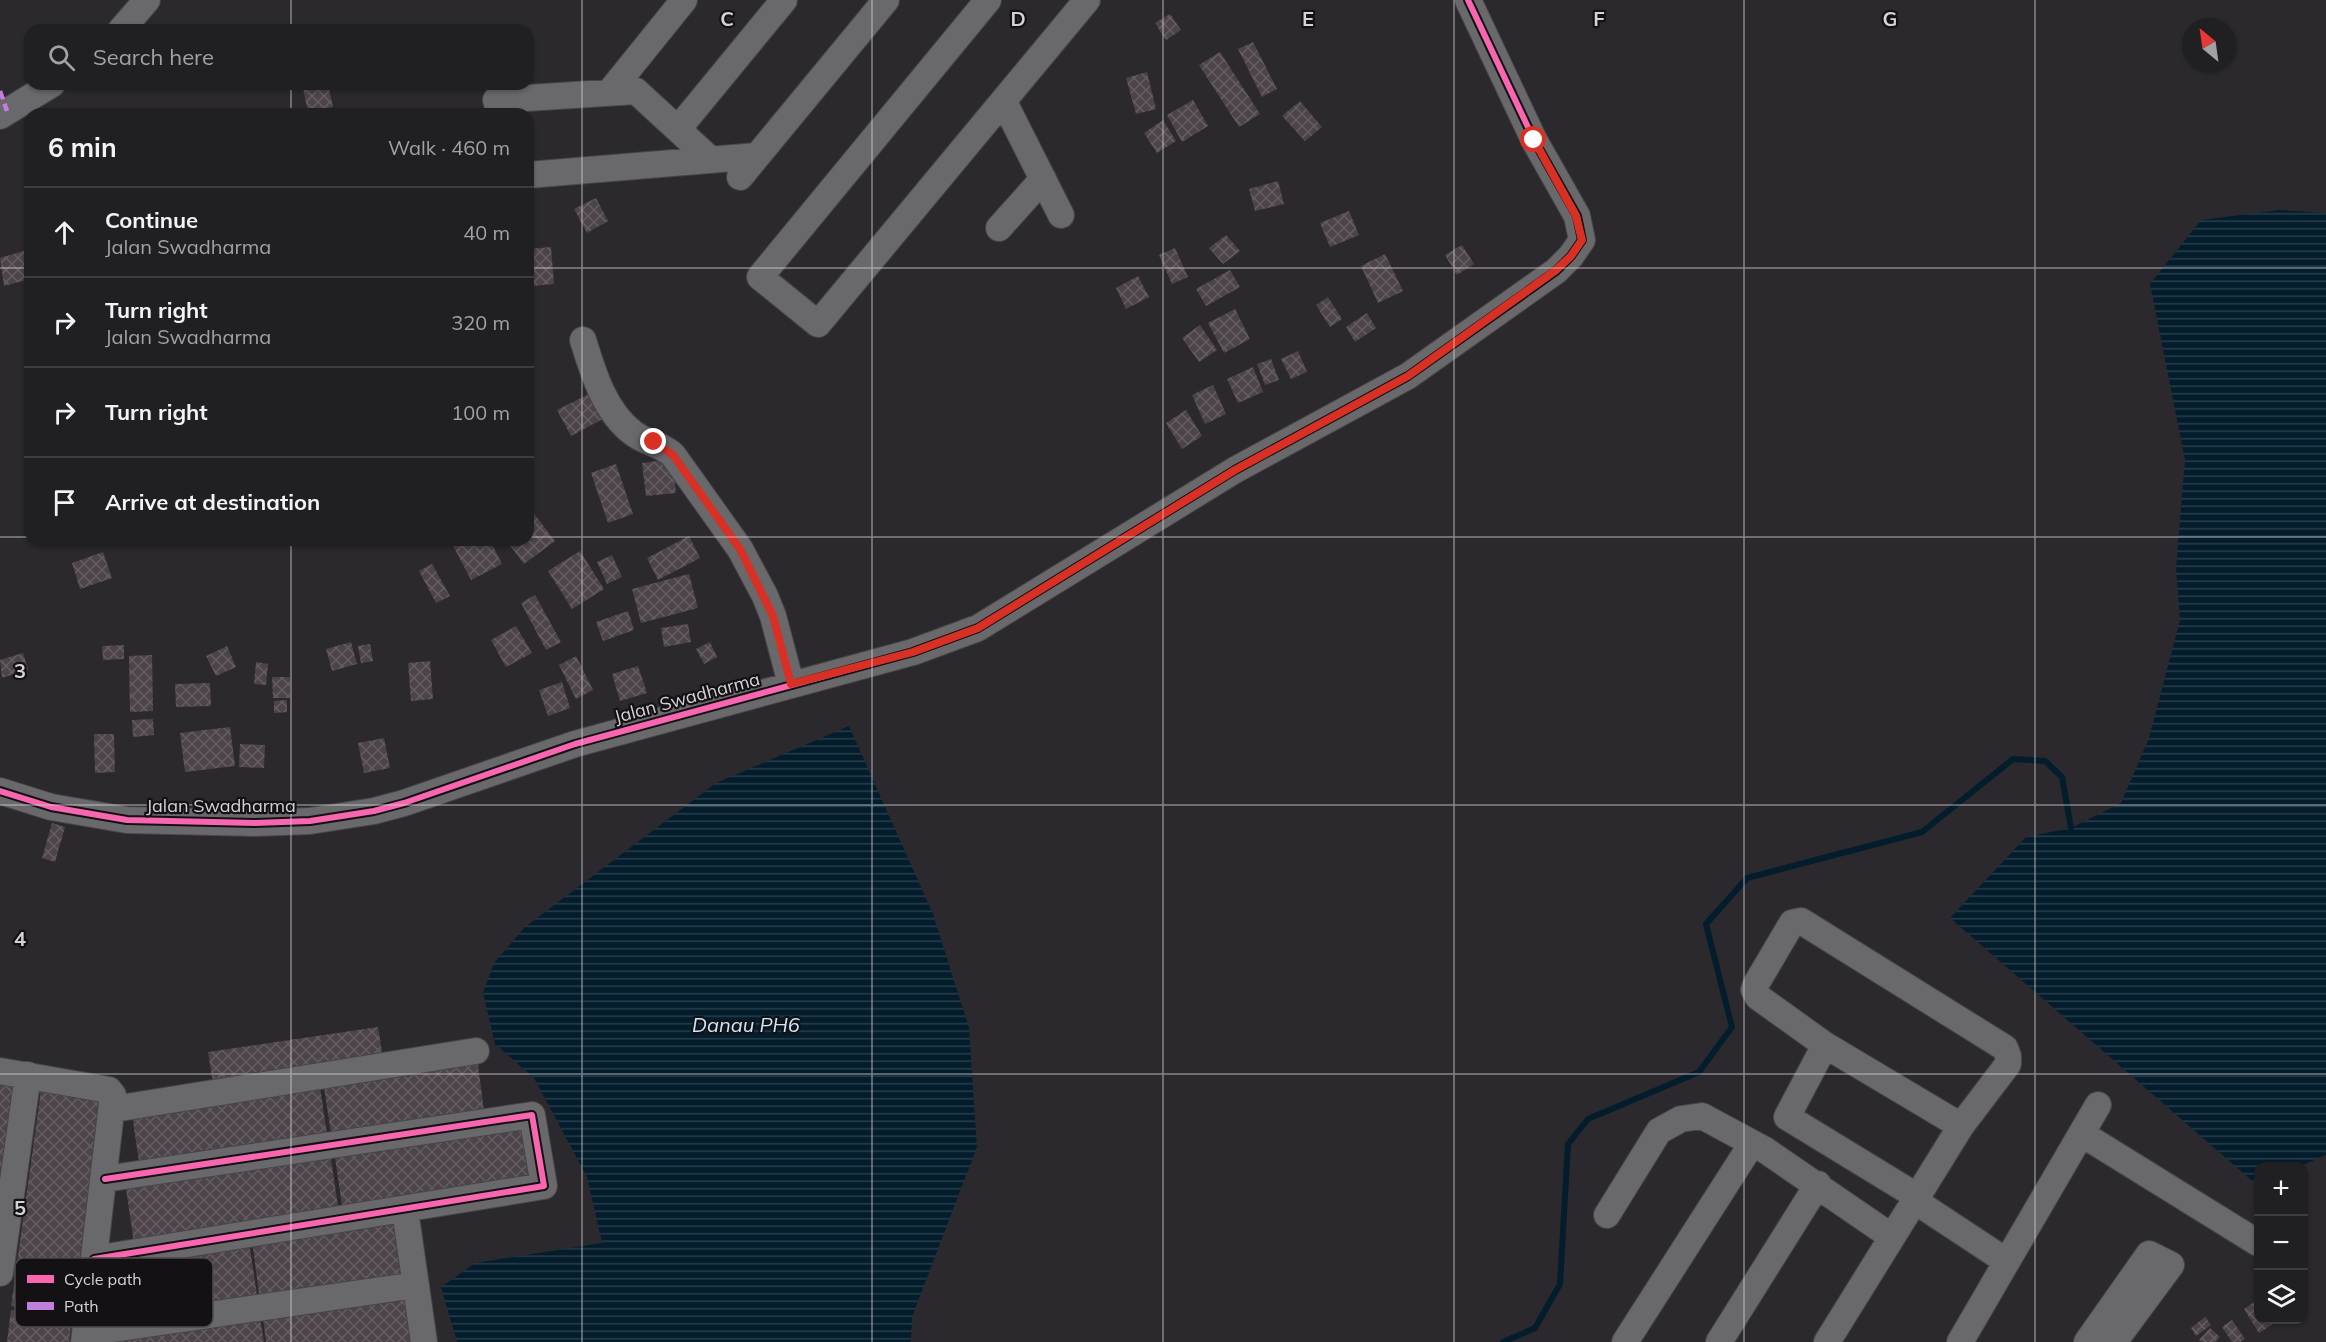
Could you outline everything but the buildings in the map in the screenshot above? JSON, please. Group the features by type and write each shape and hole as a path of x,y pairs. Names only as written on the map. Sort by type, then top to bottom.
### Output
{"street":[{"path":"126,24 147,0"},
{"path":"609,93 684,0"},
{"path":"678,129 784,0"},
{"path":"740,177 885,0"},
{"path":"988,0 760,277 818,324 1087,0"},
{"name":"Jalan Swadharma","path":"0,791 51,807 127,820 255,823 310,821 374,811 404,803 575,744 913,652 978,628 1226,476 1408,376 1556,270 1571,256 1582,240 1576,216 1534,140 1468,0"},
{"path":"0,116 42,90"},
{"path":"498,108 496,100 636,91 711,160"},
{"path":"1004,102 1061,215"},
{"path":"534,174 757,156"},
{"path":"999,228 1043,179"},
{"path":"583,340 594,375 611,406 632,432 661,446 673,455 740,549 773,616 791,684"},
{"path":"1827,1342 1961,1126 2008,1064 2008,1056 2005,1048 1802,921 1792,923 1754,990 1758,997 1825,1045 1961,1126"},
{"path":"1625,1342 1758,1147 1787,1117 1825,1045"},
{"path":"114,1108 476,1051"},
{"path":"0,1071 109,1090 113,1095 114,1108 94,1258"},
{"path":"0,1273 28,1075"},
{"path":"1959,1342 2098,1105"},
{"path":"100,1258 544,1186 532,1115 105,1179"},
{"path":"1607,1215 1659,1131 1670,1123 1702,1116 1758,1147 1818,1185 1892,1237"},
{"path":"1787,1117 1917,1199 2006,1261"},
{"path":"2082,1134 2254,1240"},
{"path":"1719,1342 1818,1185"},
{"path":"405,1210 424,1342"},
{"path":"2087,1342 2149,1254 2171,1265 2114,1342"},
{"path":"213,1318 416,1285"},
{"path":"85,1338 154,1327"}],"water":[{"path":"2279,210 2326,213 2326,1155 2308,1163 2254,1162 2254,1183 1950,918 2026,837 2071,828 2121,803 2149,738 2180,620 2176,568 2185,460 2150,284 2201,220"},
{"name":"Danau PH6","path":"849,726 933,914 969,1028 977,1147 912,1317 911,1342 457,1342 441,1287 475,1263 602,1243 587,1177 534,1078 495,1044 483,993 494,963 525,927 716,783"}],"waterway":[{"path":"1503,1342 1535,1328 1560,1284 1568,1144 1588,1119 1699,1072 1732,1027 1706,924 1747,878 1922,832 2013,759 2045,761 2062,777 2071,828"}],"marked path":[{"path":"0,91 7,111"}],"cycle path":[{"path":"0,791 51,807 127,820 255,823 310,821 374,811 404,803 575,744 913,652 978,628 1235,470 1408,376 1556,271 1571,256 1582,240 1577,216 1534,140 1468,0"},
{"path":"100,1258 544,1186 532,1115 105,1179"}],"route":[{"path":"654,442 673,455 740,549 773,616 791,684 950,640 978,628 1031,597 1168,509 1235,470 1408,376 1556,270 1571,256 1582,240 1576,216 1534,140"}]}
